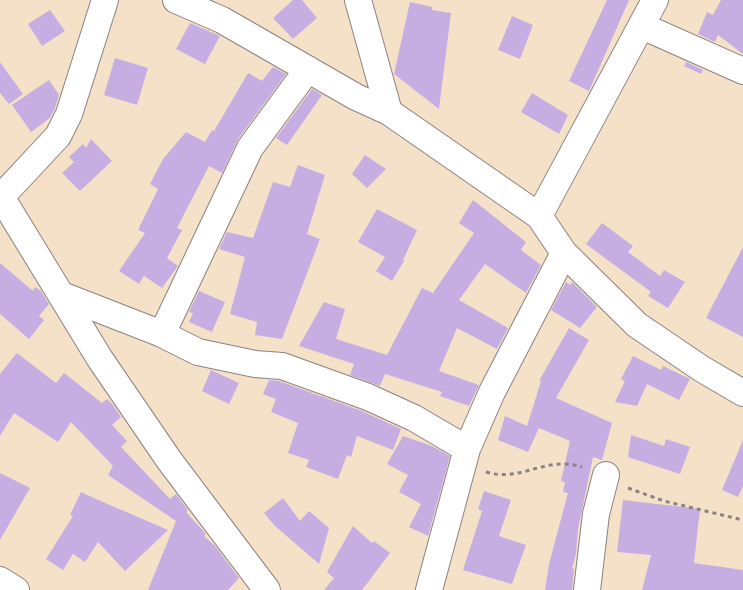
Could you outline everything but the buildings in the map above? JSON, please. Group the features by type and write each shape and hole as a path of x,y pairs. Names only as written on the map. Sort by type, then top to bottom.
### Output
{"street":[{"path":"105,0 69,114 58,136 1,196 100,359 170,460 267,590"},
{"path":"176,0 222,20 308,70 388,112 539,216 564,254 637,325 688,360 743,393"},
{"path":"358,0 388,112"},
{"path":"539,216 655,0"},
{"path":"642,26 743,72"},
{"path":"162,334 250,148 308,70"},
{"path":"429,590 468,449 492,392 564,254"},
{"path":"62,295 162,334 198,352 255,364 282,366 368,397 414,418 468,449"},
{"path":"587,590 596,514 606,475"},
{"path":"0,580 16,590"}]}
